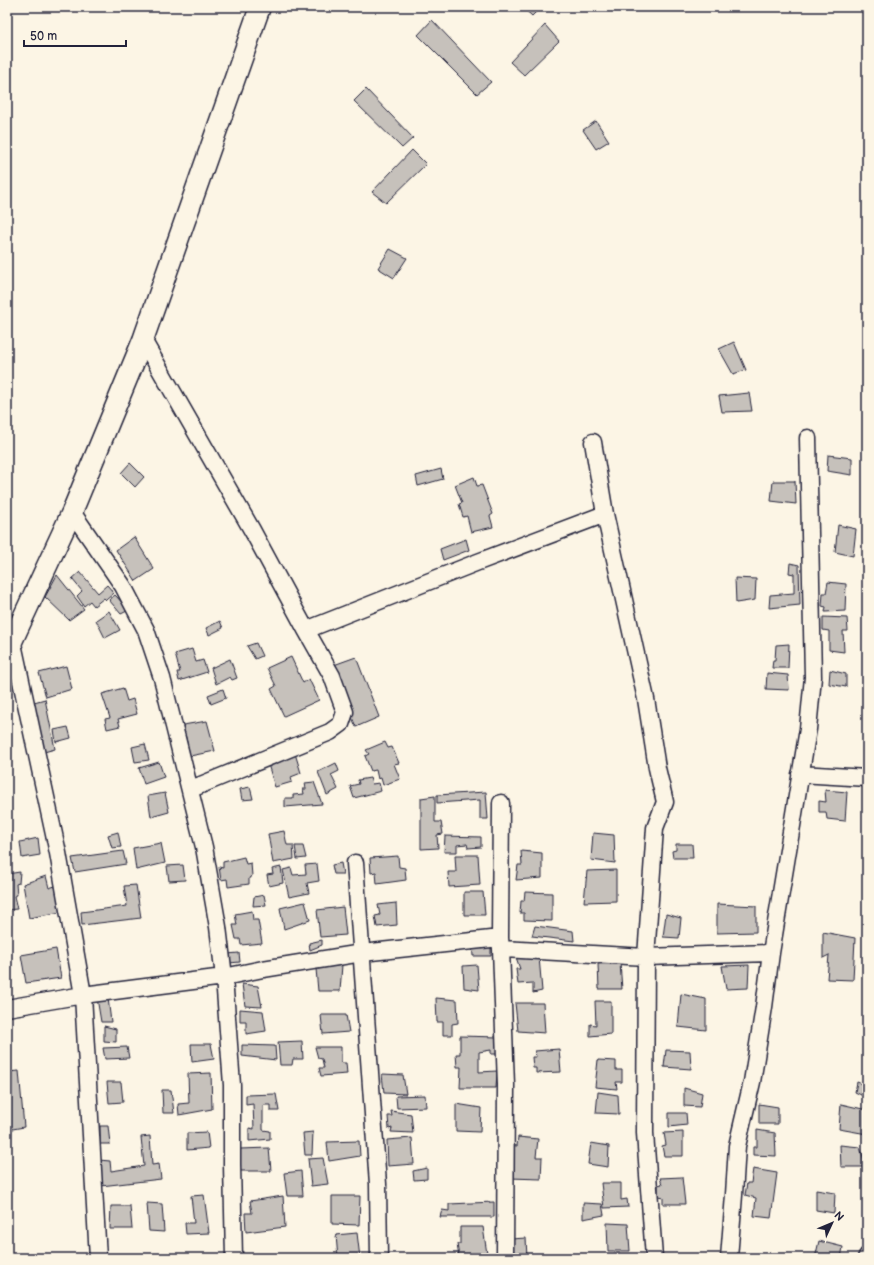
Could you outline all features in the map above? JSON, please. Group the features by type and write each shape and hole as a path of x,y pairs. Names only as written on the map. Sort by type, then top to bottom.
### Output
{"street":[{"path":"98,1258 83,995 58,853 10,645 72,512 143,340 260,7"},
{"path":"143,340 252,530 332,676 345,712 341,724 319,738 191,789"},
{"path":"729,1258 736,1146 752,1082 771,953 808,729 813,677 808,438"},
{"path":"593,442 605,514 646,698 665,802 655,828 646,957 645,1133 654,1258"},
{"path":"72,512 123,586 146,630 162,678 191,789 204,846 218,927 224,977 232,1085 234,1258"},
{"path":"306,630 605,514"},
{"path":"800,774 867,778"},
{"path":"501,803 500,943 506,1085 505,1258"},
{"path":"355,863 378,1184 379,1258"},
{"path":"7,1008 83,995 224,977 362,953 500,943 646,957 771,953"}],"building":[{"path":"522,7 541,7 532,16"},
{"path":"432,20 491,82 477,94 418,35"},
{"path":"545,25 559,41 524,75 510,62"},
{"path":"366,89 413,138 402,148 354,101"},
{"path":"596,121 609,141 596,149 583,130"},
{"path":"412,150 426,164 386,203 372,192"},
{"path":"390,249 407,258 394,278 378,268"},
{"path":"734,342 746,370 733,374 719,349"},
{"path":"749,393 752,411 722,412 719,396"},
{"path":"828,455 852,458 852,475 827,471"},
{"path":"130,463 144,477 135,487 121,473"},
{"path":"441,469 443,479 418,486 416,476"},
{"path":"474,477 477,486 482,485 493,514 490,516 493,527 471,532 467,516 463,517 459,504 462,503 455,485"},
{"path":"773,481 795,481 796,504 771,501"},
{"path":"838,525 856,529 853,556 835,552"},
{"path":"134,537 154,569 136,581 116,550"},
{"path":"466,539 469,550 443,560 440,549"},
{"path":"790,563 799,565 800,605 769,608 770,595 794,593 794,574 789,573"},
{"path":"80,572 98,593 107,585 114,593 106,600 104,598 94,606 90,601 84,606 77,596 82,591 72,579"},
{"path":"57,575 84,609 69,620 45,597"},
{"path":"735,578 756,579 755,600 736,603"},
{"path":"828,582 846,584 845,611 825,612 826,607 822,606 823,593 826,593"},
{"path":"115,595 129,610 121,614 109,600"},
{"path":"109,611 120,630 105,638 96,620"},
{"path":"823,617 847,618 848,631 843,631 844,652 829,650 829,631 823,630"},
{"path":"220,621 223,628 209,635 206,628"},
{"path":"256,643 262,656 255,659 247,646"},
{"path":"789,644 788,668 772,668 773,660 775,660 776,645"},
{"path":"192,649 196,662 203,660 207,672 179,681 177,672 180,672 175,654"},
{"path":"291,657 303,683 309,679 319,700 284,716 271,689 276,686 267,668"},
{"path":"356,657 379,717 356,727 331,666"},
{"path":"230,659 237,678 232,680 230,677 216,684 211,668"},
{"path":"66,666 72,689 46,697 39,673"},
{"path":"830,670 846,674 846,687 829,684"},
{"path":"767,673 788,675 789,690 766,689"},
{"path":"123,688 127,701 133,699 137,714 118,719 120,726 107,729 105,719 110,718 102,694"},
{"path":"223,689 226,698 211,704 208,695"},
{"path":"45,699 55,749 44,752 34,702"},
{"path":"207,721 215,751 190,756 183,725"},
{"path":"68,727 71,738 56,742 54,730"},
{"path":"385,742 388,748 392,747 399,763 394,764 400,779 383,785 381,778 378,779 376,770 371,771 365,756 369,754 366,750"},
{"path":"145,744 149,760 135,762 132,747"},
{"path":"294,750 301,773 291,777 292,782 275,787 267,761"},
{"path":"159,762 164,777 144,784 139,768"},
{"path":"336,763 339,771 331,775 338,789 327,795 318,772"},
{"path":"370,778 372,784 379,783 381,791 354,798 350,786 359,784 358,780"},
{"path":"314,782 322,804 285,807 285,798 293,798 293,795 304,794 303,789 306,789 305,783"},
{"path":"250,787 253,799 242,800 240,789"},
{"path":"825,790 847,792 845,821 827,819 826,812 819,812 819,801 826,802"},
{"path":"486,792 488,819 480,819 480,800 437,803 437,795"},
{"path":"165,793 169,812 151,817 148,796"},
{"path":"435,796 435,822 441,822 443,834 437,835 438,848 421,849 421,798"},
{"path":"284,831 287,845 293,845 294,859 273,863 268,834"},
{"path":"118,832 121,847 112,848 108,835"},
{"path":"593,833 614,835 615,863 591,860"},
{"path":"445,836 481,837 481,847 468,848 467,844 457,845 457,852 444,852"},
{"path":"38,838 40,855 22,858 20,842"},
{"path":"161,843 165,863 136,870 133,848"},
{"path":"676,844 692,844 693,858 673,858 672,851 676,850"},
{"path":"295,846 303,846 306,858 297,859"},
{"path":"123,851 126,864 75,872 72,858"},
{"path":"521,851 542,853 542,878 516,880 518,865 522,865"},
{"path":"455,855 478,855 480,885 449,887 448,872 456,872"},
{"path":"398,856 399,867 405,868 406,880 377,884 376,872 371,873 370,858"},
{"path":"244,857 246,864 251,863 252,876 249,878 249,884 228,887 227,879 221,880 219,867 223,868 223,862"},
{"path":"341,863 343,874 334,874 332,865"},
{"path":"317,864 319,881 307,883 309,893 289,897 283,870 291,868 293,875 306,874 305,865"},
{"path":"183,865 185,880 169,881 167,866"},
{"path":"281,867 283,883 269,886 267,875 273,874 272,869"},
{"path":"616,870 616,901 584,902 587,871"},
{"path":"20,872 19,883 16,884 17,895 14,896 17,909 7,910 7,874"},
{"path":"46,876 49,888 55,886 61,912 29,918 23,884"},
{"path":"136,885 141,918 82,925 81,912 127,906 124,886"},
{"path":"464,892 483,892 485,915 464,915"},
{"path":"525,892 552,893 552,921 524,920 524,913 520,913 521,901 524,901"},
{"path":"264,895 266,905 253,906 254,897"},
{"path":"305,902 310,920 284,929 280,908"},
{"path":"396,903 397,925 377,927 375,916 380,915 378,905"},
{"path":"717,904 756,906 756,932 717,933"},
{"path":"343,907 346,935 320,937 317,910"},
{"path":"252,911 253,920 258,920 262,943 241,945 240,939 236,939 233,925 237,925 235,914"},
{"path":"666,914 681,918 679,938 663,937"},
{"path":"535,926 573,931 574,941 532,936"},
{"path":"823,932 855,938 853,980 827,979 829,955 823,958"},
{"path":"322,940 322,945 310,950 309,943"},
{"path":"491,942 491,956 473,956 472,943"},
{"path":"56,949 61,978 26,983 21,955"},
{"path":"239,953 240,962 229,963 227,954"},
{"path":"516,957 539,957 542,991 533,993 533,983 518,984 516,969 520,969"},
{"path":"620,963 622,989 599,989 598,964"},
{"path":"342,965 340,991 318,991 316,969"},
{"path":"477,965 479,990 464,988 463,966"},
{"path":"749,965 748,988 726,989 722,966"},
{"path":"242,984 258,986 262,1007 245,1006"},
{"path":"681,994 706,999 706,1030 678,1027"},
{"path":"97,998 108,998 111,1022 101,1022"},
{"path":"436,998 457,1000 458,1023 452,1024 452,1035 443,1035 443,1022 437,1022"},
{"path":"595,1001 611,1001 611,1034 590,1036 590,1024 596,1025"},
{"path":"515,1003 543,1003 545,1033 518,1031"},
{"path":"240,1009 263,1011 266,1031 246,1034 246,1021 240,1021"},
{"path":"321,1015 346,1015 349,1032 323,1034"},
{"path":"104,1026 116,1029 116,1042 104,1041"},
{"path":"460,1036 498,1037 498,1054 491,1054 491,1050 479,1052 479,1072 497,1071 496,1088 460,1088 461,1067 457,1067 456,1054 460,1054"},
{"path":"302,1041 303,1059 293,1059 292,1065 280,1065 278,1042"},
{"path":"191,1044 211,1044 214,1059 192,1062"},
{"path":"242,1045 275,1046 276,1060 242,1056"},
{"path":"127,1047 129,1058 105,1059 103,1048"},
{"path":"315,1047 341,1047 341,1063 346,1063 347,1074 321,1076 319,1068 324,1068 322,1059 318,1058"},
{"path":"559,1049 561,1072 536,1073 536,1068 533,1068 532,1057 536,1057 535,1051"},
{"path":"666,1050 690,1051 691,1069 664,1067"},
{"path":"598,1060 616,1061 616,1070 622,1070 622,1082 616,1082 617,1089 595,1087"},
{"path":"19,1071 24,1127 7,1130 7,1072"},
{"path":"211,1073 212,1109 179,1115 178,1104 189,1103 188,1074"},
{"path":"382,1074 403,1075 406,1094 384,1093"},
{"path":"107,1082 121,1082 123,1102 109,1103"},
{"path":"857,1082 867,1086 867,1098 855,1092"},
{"path":"684,1088 702,1093 700,1107 684,1106"},
{"path":"162,1090 171,1090 174,1113 163,1113"},
{"path":"598,1092 618,1095 619,1114 596,1113"},
{"path":"276,1094 279,1111 271,1111 271,1105 263,1105 263,1130 270,1131 270,1139 249,1141 249,1128 254,1129 253,1104 246,1105 246,1095"},
{"path":"425,1095 426,1107 397,1108 396,1096"},
{"path":"456,1104 481,1108 480,1132 456,1131"},
{"path":"759,1104 778,1107 778,1124 759,1124"},
{"path":"841,1104 867,1110 867,1134 839,1129"},
{"path":"391,1111 411,1114 413,1133 391,1132 392,1128 389,1129 388,1116 392,1116"},
{"path":"669,1113 686,1113 687,1125 669,1127"},
{"path":"100,1126 108,1126 110,1144 100,1144"},
{"path":"757,1130 775,1133 776,1156 753,1155 753,1147 757,1147"},
{"path":"207,1132 209,1148 187,1150 187,1133"},
{"path":"313,1132 312,1155 305,1155 303,1133"},
{"path":"683,1132 683,1156 664,1156 662,1146 666,1145 664,1133"},
{"path":"150,1136 152,1165 159,1164 161,1179 101,1186 99,1160 110,1161 111,1171 144,1166 141,1137"},
{"path":"518,1137 538,1139 536,1157 542,1157 541,1179 510,1178 509,1145 517,1146"},
{"path":"412,1138 414,1164 388,1166 387,1140"},
{"path":"359,1141 360,1156 329,1161 327,1142"},
{"path":"591,1143 609,1146 608,1167 588,1164"},
{"path":"840,1145 860,1147 866,1167 841,1167"},
{"path":"269,1148 271,1171 240,1171 240,1149"},
{"path":"323,1158 328,1184 311,1186 308,1159"},
{"path":"427,1168 427,1179 414,1180 413,1171"},
{"path":"753,1169 777,1173 771,1218 754,1216 756,1198 745,1195 747,1183 751,1183"},
{"path":"301,1171 303,1196 287,1196 284,1173"},
{"path":"682,1177 685,1204 663,1204 663,1197 658,1196 658,1185 662,1184 660,1178"},
{"path":"601,1183 621,1183 621,1200 627,1199 628,1207 604,1208"},
{"path":"816,1190 835,1193 834,1213 816,1210"},
{"path":"204,1195 209,1233 186,1234 185,1223 194,1223 191,1196"},
{"path":"283,1196 285,1227 246,1232 245,1213 252,1213 250,1201"},
{"path":"332,1196 360,1196 359,1225 332,1224"},
{"path":"494,1202 494,1217 440,1217 442,1210 449,1211 449,1204"},
{"path":"147,1203 162,1204 164,1232 149,1231"},
{"path":"583,1203 602,1204 604,1215 583,1219"},
{"path":"111,1206 130,1206 132,1229 110,1229"},
{"path":"607,1223 628,1224 630,1251 608,1251"},
{"path":"460,1227 483,1227 487,1254 459,1257 457,1244 460,1244"},
{"path":"357,1233 360,1258 338,1258 336,1235"},
{"path":"526,1238 527,1258 511,1258 511,1239"},
{"path":"819,1241 843,1247 841,1258 815,1258"}]}
